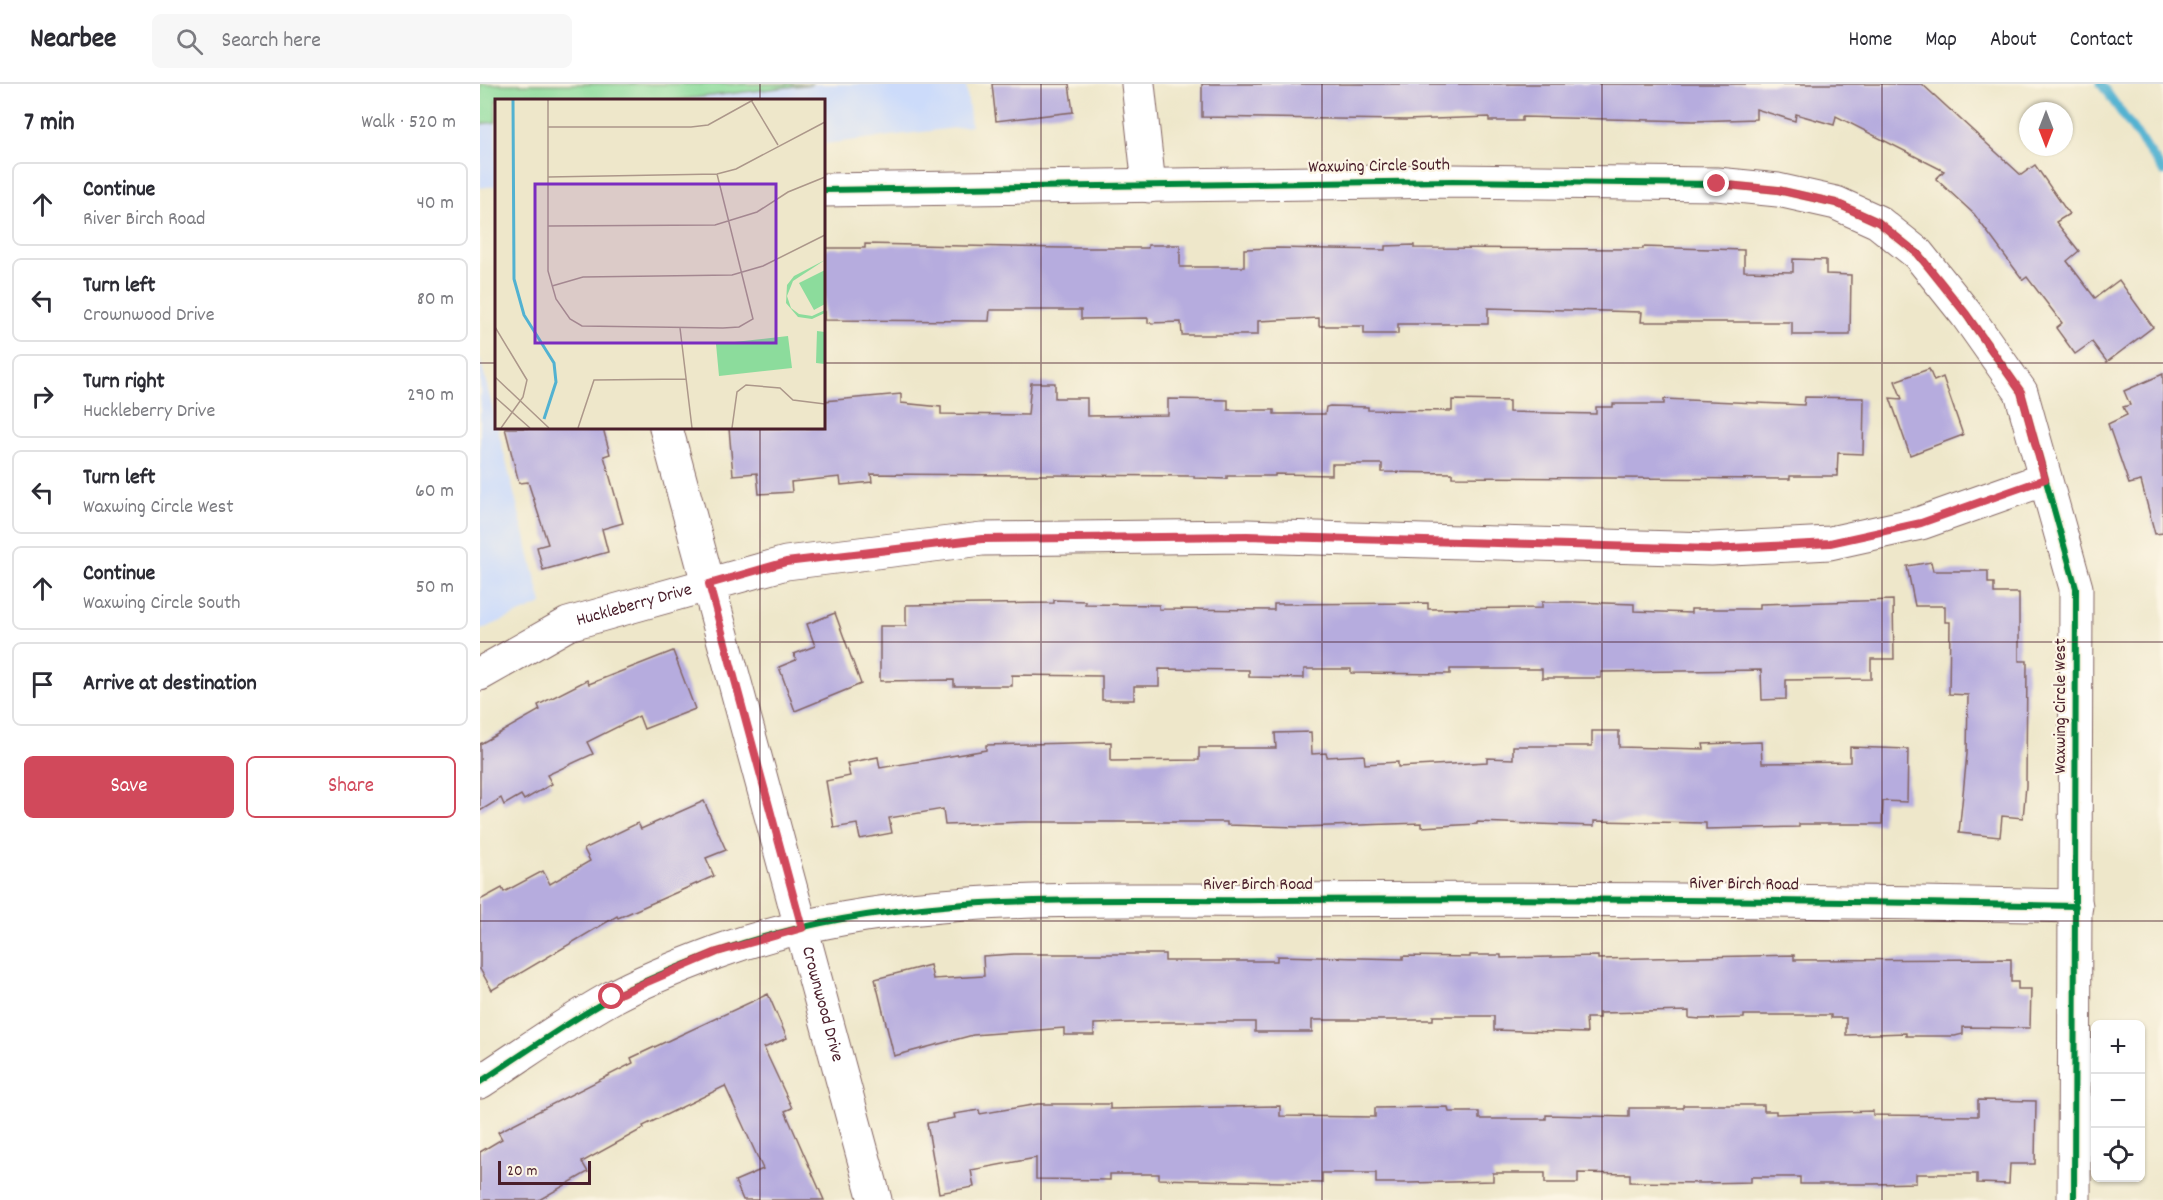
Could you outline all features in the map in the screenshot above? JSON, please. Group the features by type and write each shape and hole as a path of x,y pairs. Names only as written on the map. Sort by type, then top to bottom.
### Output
{"street":[{"path":"1138,84 1149,186"},
{"name":"Waxwing Circle South","path":"825,190 1453,181 1717,184 1778,190 1836,203 1878,222 1918,254"},
{"name":"Waxwing Circle West","path":"1918,254 1966,314 2021,392 2076,588 2074,1200"},
{"name":"Crownwood Drive","path":"666,429 875,1200"},
{"name":"Huckleberry Drive","path":"480,674 568,624 786,562 982,539 1247,536 1711,549 1830,543 1921,523 2045,479"},
{"name":"River Birch Road","path":"480,1082 612,997 717,952 802,928 905,909 998,903 1727,899 2076,906"}],"shaded area":[{"path":"480,84 966,84 971,126 825,144 825,99 495,99 495,186 480,188"},
{"path":"480,358 495,418 495,429 498,429 542,604 480,630"}],"green space":[{"path":"480,84 813,84 686,99 495,99 495,122 480,124"}],"building":[{"path":"992,84 1069,84 1073,112 996,121"},
{"path":"1202,84 1922,84 2021,175 2035,165 2069,214 2056,222 2079,251 2067,261 2095,298 2119,280 2153,327 2107,362 2092,342 2075,354 2056,328 2062,323 2027,277 2023,280 1974,214 1936,179 1944,171 1836,116 1834,125 1796,114 1795,121 1756,109 1756,119 1694,121 1522,117 1522,121 1489,121 1489,117 1406,120 1202,117"},
{"path":"865,244 1063,248 1148,248 1148,245 1180,245 1180,267 1244,267 1244,249 1275,248 1385,250 1385,246 1414,245 1414,248 1643,249 1643,247 1744,250 1744,271 1793,272 1793,259 1826,260 1826,274 1851,275 1850,335 1792,335 1792,322 1641,322 1642,312 1488,308 1488,324 1398,324 1398,334 1364,334 1364,326 1319,326 1319,318 1258,321 1258,335 1182,335 1181,322 1148,323 1148,318 1081,319 1081,310 990,310 989,321 825,320 825,248 865,248"},
{"path":"1929,369 1934,381 1943,377 1963,435 1910,455 1890,398 1902,399 1895,381"},
{"path":"2163,374 2163,533 2155,534 2141,481 2129,484 2108,424 2127,415 2123,407 2130,405 2124,391"},
{"path":"1031,383 1055,383 1055,398 1087,398 1087,416 1168,415 1168,399 1228,400 1228,410 1274,410 1274,414 1325,414 1326,407 1330,406 1368,407 1368,410 1452,411 1452,400 1509,401 1509,412 1596,414 1596,407 1613,407 1613,404 1664,404 1664,399 1804,405 1805,397 1864,398 1863,454 1838,453 1837,476 1790,476 1790,479 1452,477 1452,473 1382,472 1382,464 1332,464 1332,475 1275,474 1275,476 1227,476 1227,479 1194,478 1194,476 871,474 872,482 841,485 840,477 791,482 792,492 759,494 757,473 733,475 729,429 825,429 825,401 901,394 901,403 941,407 941,414 1028,415"},
{"path":"505,429 603,429 610,454 604,456 623,523 602,529 608,552 543,570 537,547 548,544 528,482 519,483"},
{"path":"1931,562 1933,571 1988,571 1988,583 1994,583 1994,593 2019,593 2019,661 2027,661 2026,786 2023,818 2002,816 2000,837 1959,833 1967,754 1968,695 1949,694 1950,622 1945,622 1945,606 1915,606 1907,566"},
{"path":"1054,600 1085,601 1085,604 1159,605 1159,609 1274,610 1274,604 1428,603 1428,609 1542,608 1542,602 1575,602 1634,604 1634,611 1691,613 1691,609 1760,609 1760,604 1893,600 1894,659 1871,659 1871,679 1786,680 1786,699 1762,700 1761,670 1601,672 1601,678 1542,678 1542,669 1450,669 1450,674 1351,673 1351,669 1304,669 1304,678 1249,677 1249,670 1159,669 1159,686 1134,686 1134,700 1102,700 1102,676 1012,675 1012,686 954,686 954,680 880,681 880,626 906,626 906,605 1054,603"},
{"path":"835,613 861,684 795,711 779,667 796,660 794,654 815,646 807,624"},
{"path":"673,651 695,709 644,729 639,716 587,742 593,754 547,775 552,784 524,800 521,795 504,805 501,798 480,811 480,744 540,710 538,705 587,680 589,684"},
{"path":"1592,731 1619,731 1619,747 1704,749 1703,744 1761,742 1762,763 1850,762 1850,747 1908,749 1907,802 1883,801 1882,824 1799,824 1799,827 1706,829 1706,823 1594,821 1594,826 1477,822 1477,824 1421,827 1421,823 1299,827 1227,825 1227,822 1023,822 945,825 943,809 889,818 892,833 860,839 857,824 834,828 826,781 850,776 847,763 878,757 880,768 986,750 986,745 1111,742 1111,761 1199,760 1199,748 1276,748 1275,733 1311,732 1312,754 1326,753 1327,757 1364,755 1365,764 1398,762 1398,767 1487,762 1487,758 1513,759 1513,746 1592,746"},
{"path":"704,801 726,850 706,858 714,876 618,918 617,916 492,990 480,969 480,900 502,888 504,892 543,871 550,884 590,861 584,849 638,823 641,829"},
{"path":"1165,954 1165,961 1277,961 1277,956 1403,959 1403,956 1470,957 1470,955 1501,955 1501,958 1598,956 1598,959 1794,955 1794,960 2011,959 2011,982 2018,982 2018,989 2031,989 2030,1028 1963,1027 1963,1034 1955,1036 1906,1036 1906,1033 1846,1035 1846,1018 1831,1018 1831,1015 1744,1015 1744,1018 1701,1019 1689,1018 1689,1011 1599,1013 1599,1018 1586,1018 1587,1033 1494,1030 1494,1016 1433,1016 1433,1020 1312,1020 1312,1032 1255,1032 1255,1022 1165,1022 1094,1024 1094,1035 1064,1035 1064,1028 973,1035 894,1056 875,979 930,965 933,979 984,976 983,956"},
{"path":"768,994 787,1038 764,1048 792,1108 785,1111 824,1200 743,1200 735,1181 763,1169 725,1086 643,1126 644,1128 582,1162 588,1172 539,1200 480,1200 480,1152 502,1139 498,1132 633,1063 631,1058"},
{"path":"1978,1100 2036,1101 2035,1164 2010,1164 2009,1184 1977,1183 1977,1174 1916,1174 1916,1183 1873,1184 1800,1184 1800,1177 1751,1177 1751,1182 1630,1182 1630,1174 1578,1173 1578,1183 1545,1183 1545,1173 1493,1173 1493,1181 1408,1183 1376,1183 1376,1173 1322,1173 1322,1183 1159,1179 1159,1174 1110,1174 1110,1180 1036,1179 1036,1158 971,1170 974,1187 939,1193 927,1123 955,1118 954,1114 979,1110 980,1114 1038,1104 1110,1104 1110,1109 1280,1106 1280,1116 1375,1117 1375,1108 1448,1107 1449,1112 1479,1112 1479,1119 1546,1119 1546,1115 1629,1117 1629,1108 1683,1108 1683,1105 1764,1105 1764,1111 1776,1111 1776,1114 1873,1111 1873,1115 1978,1116"}],"waterway":[{"path":"2101,84 2163,171"}],"cycle path":[{"path":"825,190 1453,181 1717,184 1778,190 1836,203 1878,222 1918,254 1966,314 2021,392 2076,588 2074,1200"},
{"path":"480,1082 611,998 690,962 784,931 852,917 921,908 1061,900 1472,899 2076,906"}],"route":[{"path":"612,997 717,952 802,928 709,584 786,562 982,539 1247,536 1711,549 1830,543 1921,523 2045,479 2021,392 1966,314 1918,254 1878,222 1836,203 1778,190 1717,184"}]}
